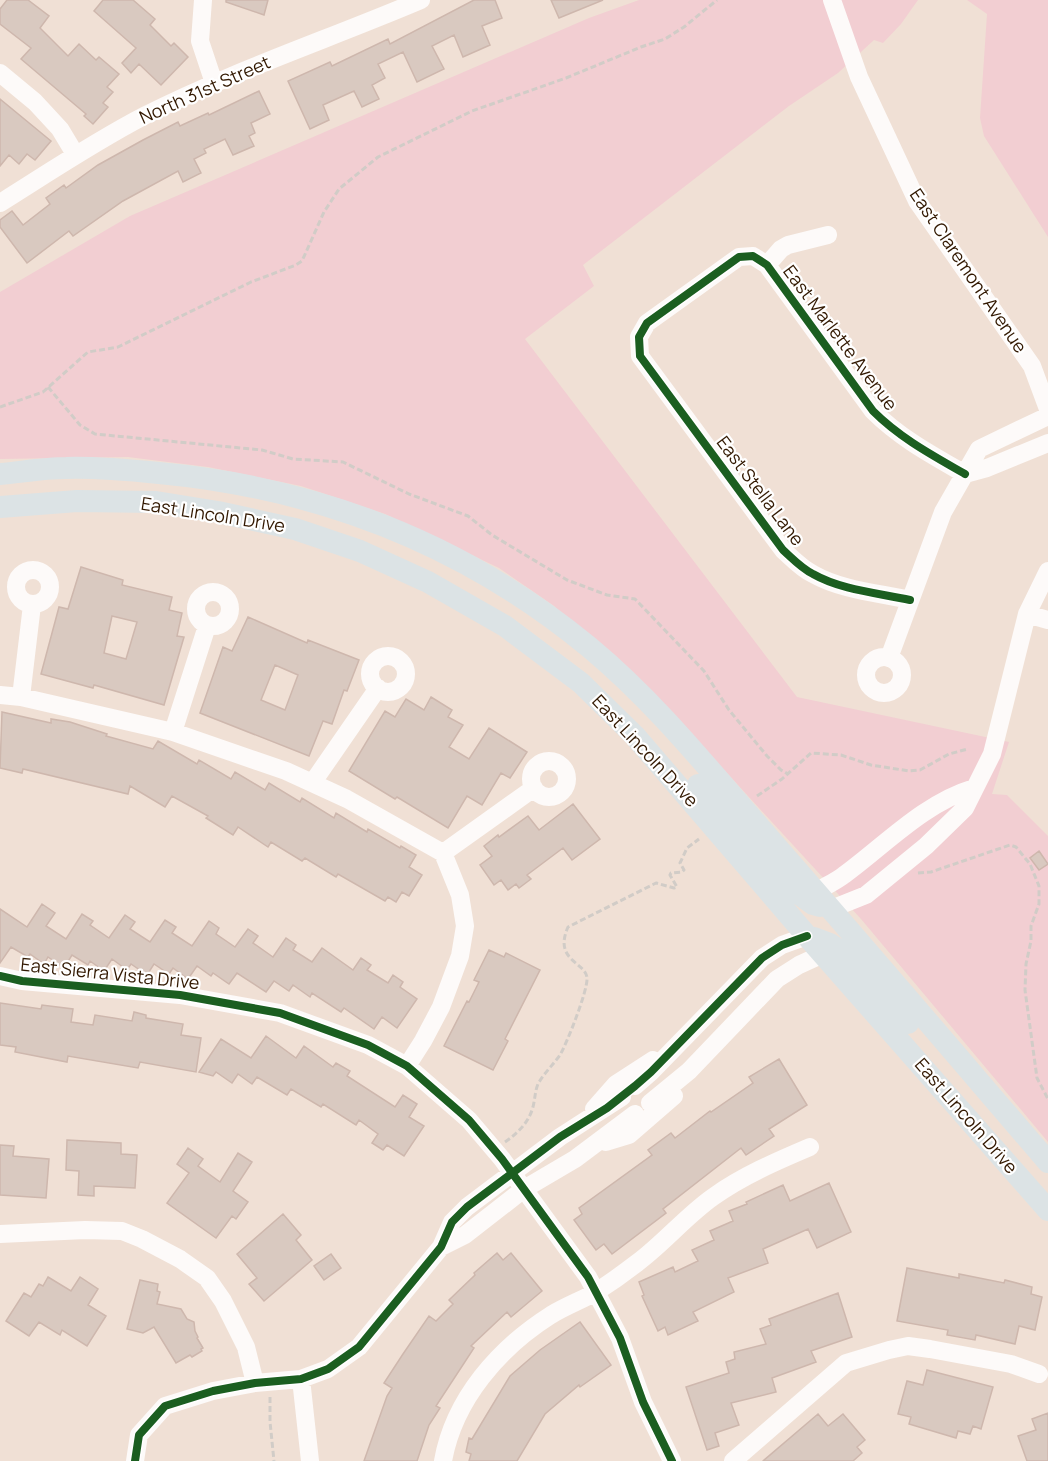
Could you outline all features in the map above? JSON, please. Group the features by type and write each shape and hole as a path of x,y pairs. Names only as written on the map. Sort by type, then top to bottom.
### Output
{"main road":[{"name":"East Lincoln Drive","path":"0,474 66,468 121,469 209,478 288,494 323,503 444,552 526,601 575,636 662,716 708,795 741,833 816,891 1042,1155"},
{"name":"East Lincoln Drive","path":"0,507 77,501 156,502 218,512 296,529 360,551 428,582 505,626 540,650 580,683 635,736 708,795 741,833 807,936 1048,1210"},
{"path":"741,833 787,885 813,904 831,909"},
{"path":"807,936 830,944 849,957 987,1111 1042,1155"}],"street":[{"path":"203,0 200,41 214,83"},
{"name":"North 31st Street","path":"0,203 75,154 144,116 388,6 421,0"},
{"name":"East Claremont Avenue","path":"832,0 859,78 917,201 1032,366 1048,409"},
{"path":"0,74 35,102 60,129 75,154"},
{"path":"760,261 788,245 828,235"},
{"name":"East Stella Lane","path":"760,261 739,257 647,323 639,337 640,356 783,550 800,566 815,575 846,586 909,600"},
{"name":"East Marlette Avenue","path":"760,261 873,411 891,429 965,474"},
{"path":"890,658 909,600 943,512 979,448 1048,416"},
{"path":"965,474 987,468 1048,443"},
{"path":"831,909 866,895 926,846 965,808 992,754 1027,614 1048,571"},
{"path":"21,697 32,604"},
{"path":"1027,614 1048,620"},
{"path":"173,732 207,626"},
{"path":"313,782 378,688"},
{"path":"0,695 21,697 173,732 286,771 313,782 443,853 459,895 465,926 460,956 441,1007 407,1066"},
{"path":"443,853 534,788"},
{"path":"816,891 842,877 904,827 954,794 974,788"},
{"path":"135,1461 139,1435 165,1406 213,1391 263,1382 301,1379 328,1369 359,1347 441,1247 452,1222 467,1207 560,1137 628,1092 651,1072 762,958 782,945 807,936"},
{"path":"441,1247 465,1235 524,1189 593,1146 689,1071 777,979 799,965 824,954"},
{"name":"East Sierra Vista Drive","path":"0,976 43,983 180,995 280,1013 368,1045 407,1066 469,1120 524,1189 597,1291 621,1338 643,1402 672,1461"},
{"path":"579,1126 616,1084 644,1065 668,1053"},
{"path":"593,1146 629,1135 646,1123 675,1095 689,1071"},
{"path":"443,1461 447,1439 463,1403 484,1374 511,1344 552,1315 597,1291 638,1262 712,1197 755,1172 810,1147"},
{"path":"0,1234 85,1230 122,1231 180,1259 207,1278 224,1301 263,1382"},
{"path":"733,1461 846,1363 889,1350 908,1346 930,1349 1011,1364 1039,1374"},
{"path":"301,1379 310,1461"}],"path":[{"path":"0,406 43,392 88,352 118,346 251,282 296,265 302,261 324,212 339,189 378,157 472,111 566,78 665,39 684,27 717,0"},
{"path":"751,800 788,774 812,753 841,755 871,765 909,771 920,770 949,754 968,749"},
{"path":"494,1150 518,1134 531,1112 537,1087 559,1056 573,1030 573,1021 587,984 587,976 567,953 564,943 568,927 650,886 656,884 676,887 671,873 684,870 680,862 687,849 701,837"},
{"path":"899,868 919,873 931,872 1010,845 1016,847 1030,864 1040,886 1041,895 1040,904 1031,926 1032,941 1026,964 1025,990 1036,1078 1048,1099"},
{"path":"263,1382 274,1461"}],"shaded area":[{"path":"639,0 918,0 901,24 883,43 874,40 838,73 789,106 583,265 594,286 525,339 797,697 1009,742 992,794 1007,795 1048,836 1048,1142 861,919 726,772 554,606 499,568 385,514 301,486 208,467 128,457 0,459 0,292 130,216 589,18"},
{"path":"967,0 1048,0 1048,237 984,136 980,118 987,14"}],"building":[{"path":"7,0 28,0 49,16 40,28 68,56 79,44 96,60 99,57 119,74 107,87 113,92 103,103 108,107 93,124 84,116 86,114 21,59 31,48 0,24 0,9"},
{"path":"103,0 133,0 155,19 150,25 171,46 174,43 188,57 161,85 139,64 131,73 122,63 136,48 94,11"},
{"path":"226,0 268,0 264,15 226,2"},
{"path":"474,0 495,0 502,18 482,26 490,45 463,57 454,35 432,46 444,69 417,82 403,52 378,64 385,78 372,85 379,99 362,107 354,91 323,105 329,120 310,129 288,81 330,62 332,66 388,39 390,44"},
{"path":"551,0 603,0 559,18"},
{"path":"259,91 270,114 251,123 255,133 249,136 254,146 233,155 225,139 204,149 206,153 194,159 201,173 183,182 178,171 123,201 73,236 69,231 27,263 0,227 0,220 12,211 23,225 50,204 46,198 64,185 66,188 98,165 143,140 178,122 180,126 208,113 209,115"},
{"path":"0,99 51,141 35,160 27,154 19,164 9,155 0,166"},
{"path":"81,567 123,580 122,585 172,597 169,610 182,613 177,636 184,637 164,705 94,685 93,688 41,674 59,607 68,609","holes":["112,616 137,622 126,659 104,653"]},
{"path":"248,617 307,643 308,640 359,660 347,691 344,690 332,724 323,721 309,756 200,713 223,647 232,651","holes":["275,665 298,675 285,710 261,700"]},
{"path":"431,697 452,710 448,717 463,725 449,747 469,759 489,728 527,752 510,778 501,773 482,805 467,796 448,828 349,771 385,711 395,717 406,699 424,710"},
{"path":"2,712 51,723 51,719 70,722 107,734 106,736 153,749 158,741 197,764 199,760 231,779 235,772 265,790 269,783 300,802 302,798 334,818 336,813 367,832 368,829 416,855 409,867 422,875 409,896 402,892 396,902 388,897 385,901 338,874 336,877 305,858 302,861 271,842 268,847 238,827 233,835 206,818 208,816 172,796 165,807 130,786 128,794 23,769 22,773 0,768"},
{"path":"573,804 600,839 572,860 563,848 527,875 531,879 519,888 516,884 508,890 501,880 494,885 480,865 492,856 484,846 528,816 539,830"},
{"path":"1039,851 1048,864 1039,870 1030,858"},
{"path":"42,904 55,913 46,926 66,939 82,914 93,921 90,925 109,938 125,915 135,922 130,929 150,942 165,920 176,927 172,933 192,946 209,921 219,928 216,934 235,947 248,929 258,936 253,943 273,957 286,938 296,945 293,950 312,962 322,948 353,970 361,958 371,965 367,970 388,983 393,975 403,982 400,987 417,999 397,1028 382,1017 374,1029 344,1008 341,1012 312,993 310,997 293,985 289,991 274,981 266,992 237,973 229,984 213,973 211,976 197,966 188,979 173,968 169,974 154,964 147,975 131,964 127,970 112,959 104,971 90,961 88,965 72,955 64,968 48,957 44,964 30,954 28,957 11,947 0,963 0,909 27,927"},
{"path":"489,950 504,957 506,953 540,970 505,1039 508,1041 493,1070 444,1046 479,982 474,980"},
{"path":"0,1003 41,1009 42,1005 73,1009 71,1022 93,1025 95,1015 132,1021 134,1012 146,1015 146,1018 183,1024 181,1035 201,1038 196,1072 140,1062 138,1068 68,1056 67,1062 15,1052 16,1047 0,1045"},
{"path":"266,1036 296,1058 304,1046 333,1067 336,1063 350,1071 347,1076 395,1107 403,1095 417,1104 409,1117 424,1126 404,1156 387,1145 383,1150 372,1143 378,1134 359,1120 356,1125 323,1104 321,1107 291,1089 287,1095 257,1077 252,1084 238,1074 232,1083 216,1072 213,1076 199,1072 221,1039 251,1058"},
{"path":"779,1059 807,1105 769,1129 774,1136 746,1155 741,1148 663,1209 666,1213 612,1254 604,1244 596,1250 574,1220 582,1214 579,1208 652,1155 648,1150 671,1133 675,1138 710,1111 753,1083 749,1077"},
{"path":"67,1140 121,1143 121,1154 137,1155 135,1188 94,1186 94,1196 78,1195 79,1171 66,1170"},
{"path":"0,1145 14,1146 13,1156 49,1159 46,1198 0,1195"},
{"path":"188,1148 203,1159 198,1166 220,1182 238,1153 252,1162 233,1191 248,1202 236,1219 232,1216 216,1238 167,1203 189,1173 177,1164"},
{"path":"829,1183 851,1232 817,1248 808,1229 763,1249 768,1263 728,1278 734,1292 693,1312 698,1321 668,1335 665,1327 658,1331 642,1296 644,1295 639,1282 673,1267 675,1272 698,1261 692,1250 714,1240 710,1231 733,1221 729,1211 747,1204 746,1202 783,1185 790,1201"},
{"path":"283,1214 301,1235 296,1240 312,1260 264,1301 249,1284 257,1278 237,1254"},
{"path":"497,1253 503,1260 511,1253 542,1291 511,1317 507,1312 471,1346 474,1348 436,1406 440,1408 429,1425 417,1461 364,1461 387,1396 392,1388 384,1383 429,1316 436,1321 453,1304 449,1300 475,1275 474,1273"},
{"path":"331,1254 341,1268 324,1280 314,1266"},
{"path":"907,1268 959,1278 959,1274 1004,1283 1005,1280 1032,1287 1031,1294 1042,1297 1035,1330 1019,1326 1015,1344 976,1335 975,1340 947,1335 948,1330 897,1321"},
{"path":"48,1277 71,1291 80,1277 98,1289 88,1305 106,1316 87,1346 62,1330 60,1335 39,1322 29,1336 6,1321 24,1293 31,1297 39,1284 43,1286"},
{"path":"140,1280 158,1284 157,1291 160,1292 157,1304 181,1309 187,1319 194,1322 202,1351 176,1363 154,1327 143,1333 127,1329"},
{"path":"838,1293 852,1337 811,1351 816,1362 772,1378 776,1392 731,1403 739,1425 715,1433 719,1446 707,1450 686,1387 729,1373 726,1362 735,1359 734,1352 766,1344 760,1329 771,1325 769,1319"},
{"path":"580,1322 611,1365 580,1387 579,1385 545,1414 517,1461 469,1461 471,1454 466,1452 469,1438 472,1439 510,1376 540,1350"},
{"path":"927,1370 993,1387 981,1429 973,1426 970,1434 958,1431 956,1438 909,1424 911,1417 898,1414 907,1381 923,1385"},
{"path":"1048,1413 1048,1461 1027,1461 1018,1436 1036,1430 1032,1419"},
{"path":"818,1414 828,1426 843,1414 865,1440 857,1447 862,1453 853,1461 763,1461"}],"cycle path":[{"path":"910,600 835,584 805,569 783,550 640,356 639,337 647,323 739,257 753,256 767,265 873,411 905,438 965,474"},
{"path":"135,1461 139,1435 165,1406 213,1391 255,1383 301,1379 328,1369 359,1347 441,1247 452,1222 467,1207 560,1137 607,1108 635,1086 762,958 782,945 807,936"},
{"path":"0,976 22,981 180,995 280,1013 368,1045 407,1066 469,1120 502,1159 588,1277 620,1338 643,1402 672,1461"}]}
